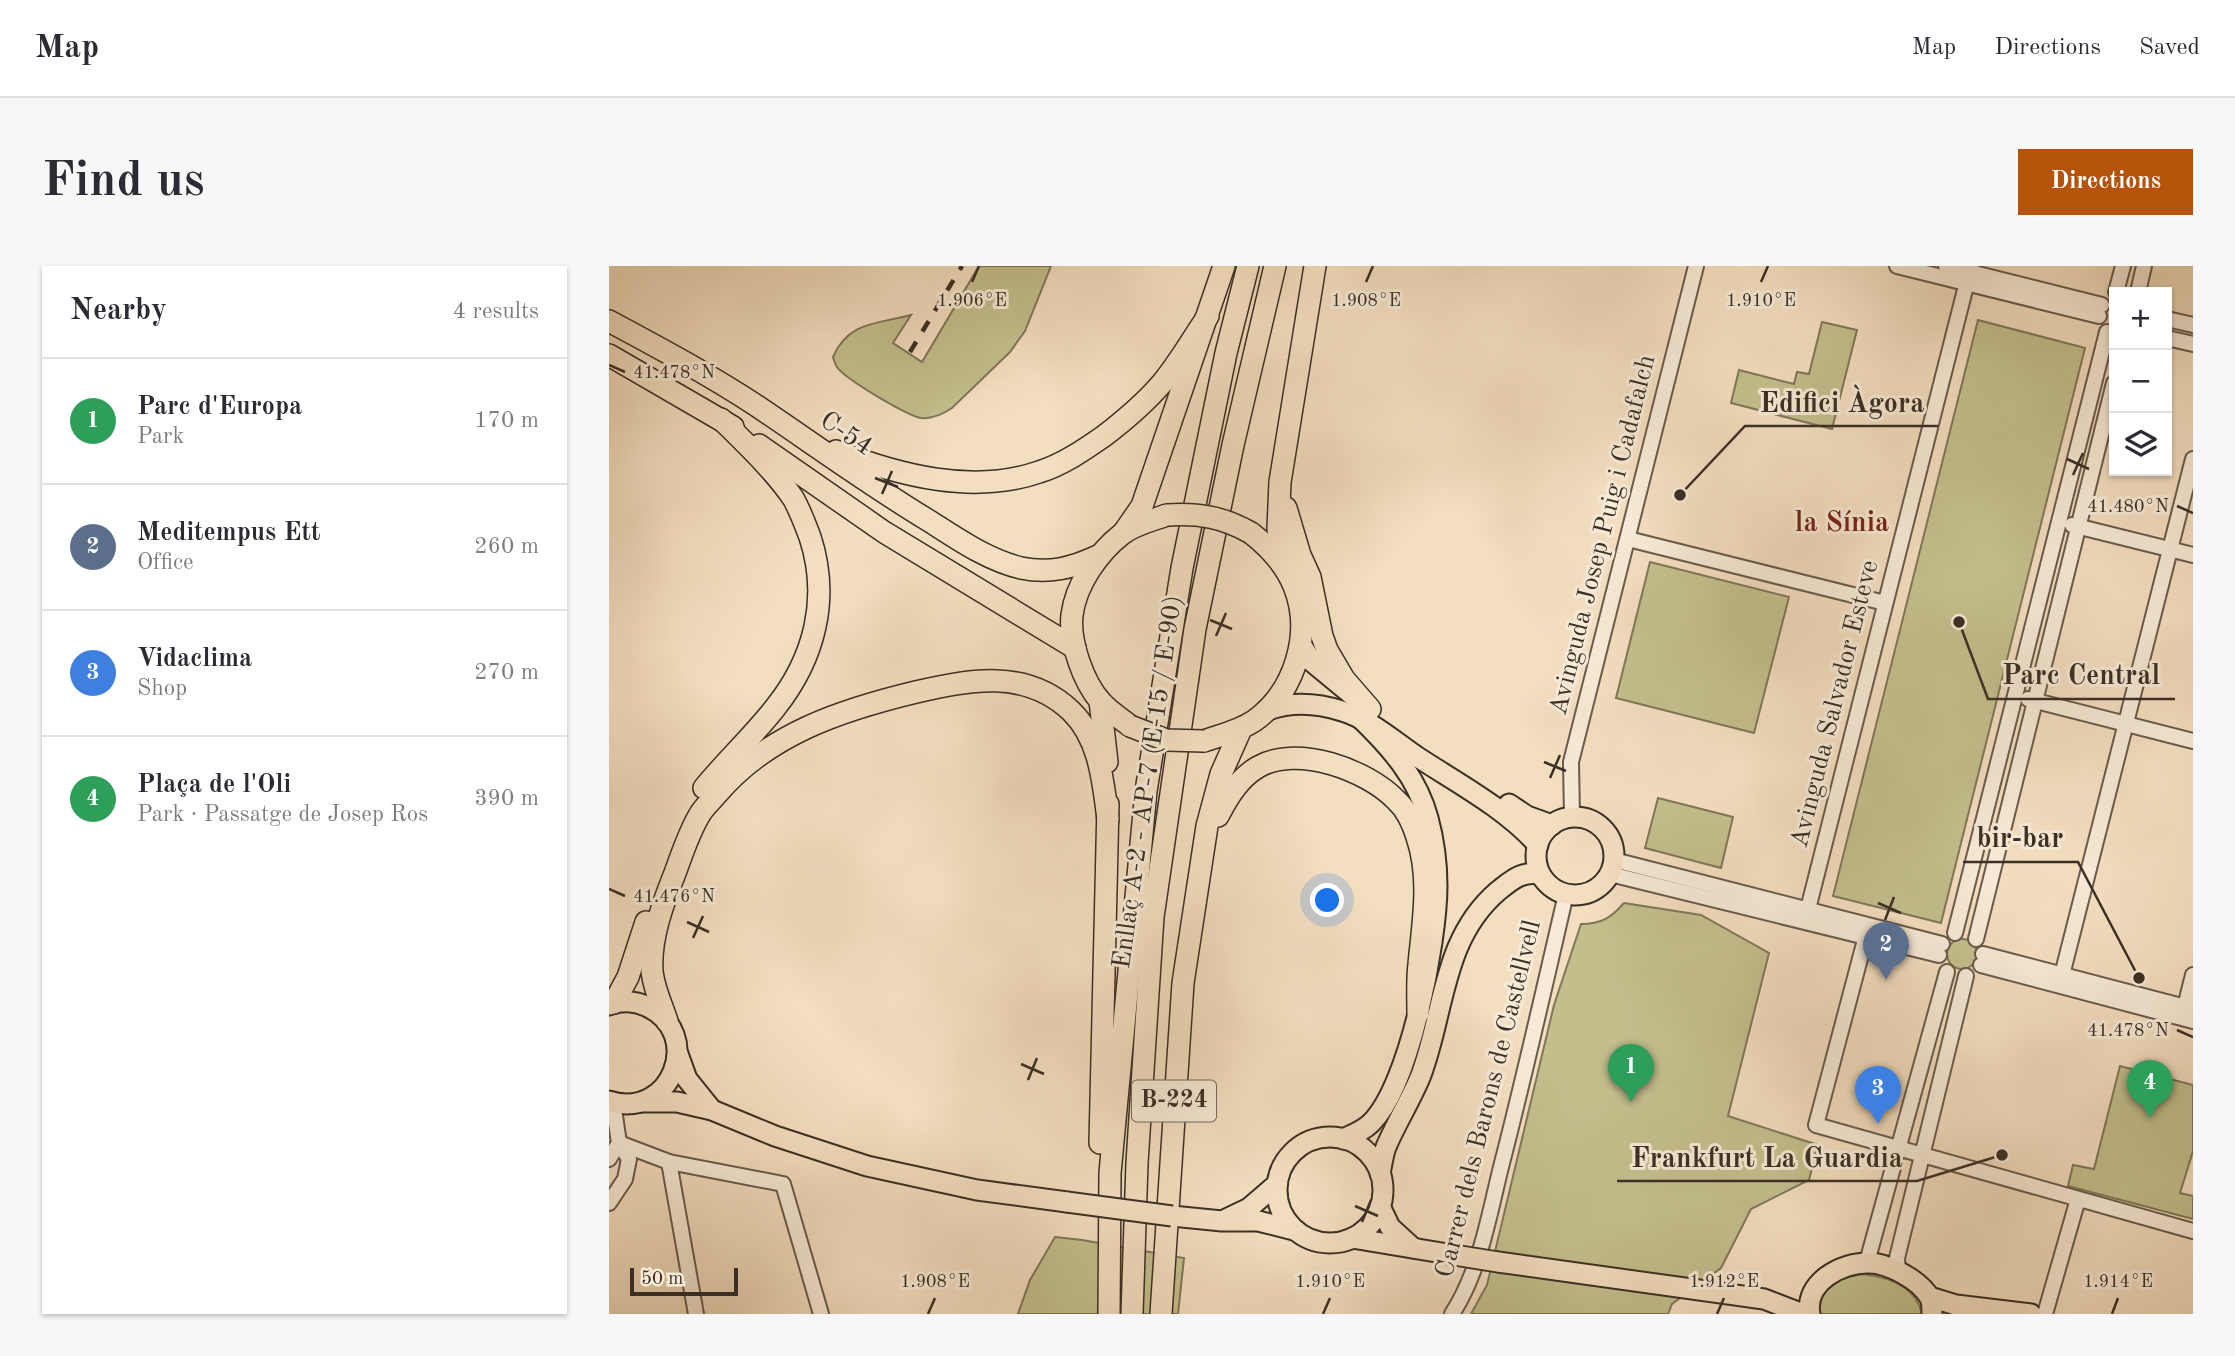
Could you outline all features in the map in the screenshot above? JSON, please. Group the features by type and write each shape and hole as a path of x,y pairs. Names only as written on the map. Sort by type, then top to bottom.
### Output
{"highway":[{"path":"1124,532 1142,506 1224,266"},
{"name":"Enllaç A-2 - AP-7 (E-15 / E-90)","path":"1132,1314 1137,1163 1153,917 1195,629 1233,445 1275,266"},
{"path":"1281,561 1278,528 1280,482 1315,266"},
{"name":"Enllaç A-2 - AP-7 (E-15 / E-90)","path":"1109,1314 1110,1173 1146,791 1182,568 1226,353 1247,269"},
{"path":"802,438 872,465 912,475 983,481 1040,472 1090,445 1138,407 1161,383 1207,316"},
{"name":"C-54","path":"609,321 756,405 900,503 1000,562 1042,571 1076,566 1098,556"},
{"path":"609,355 721,419 884,532 1075,648"},
{"path":"612,1004 628,977 658,882 678,831 703,789 776,706 790,685 815,630 820,605 819,576 813,546 794,500 755,453 721,419"},
{"path":"1280,482 1292,532 1310,576 1327,650 1365,714"},
{"name":"C-54","path":"1167,515 1207,515 1225,520 1251,533 1281,561 1295,587 1301,615 1301,644 1290,680 1268,710 1241,729 1204,741 1166,740 1130,726 1100,701 1084,677 1075,648 1072,616 1081,586 1098,556 1124,532 1167,515"},
{"path":"667,1021 652,972 653,945 671,883 700,814 728,780 760,753 828,716 958,682 1007,681 1028,685 1051,696 1072,712 1086,731 1097,754 1108,819"},
{"path":"1095,1314 1108,819 1107,761 1100,701"},
{"path":"1197,889 1207,827 1221,774 1241,729"},
{"path":"1197,889 1218,815 1231,792 1244,777 1260,765 1301,759 1332,764 1368,777 1397,800 1419,840 1426,886 1418,967 1417,1013"},
{"name":"B-224","path":"1161,1314 1183,982 1197,889"}],"main road":[{"path":"1301,644 1313,662 1365,714 1511,820 1538,845"},
{"path":"1268,710 1283,704 1304,703 1365,714 1527,816 1552,825"},
{"path":"1343,1139 1361,1132 1386,1102 1403,1063 1435,932 1435,849 1418,788 1365,714"},
{"path":"1572,817 1595,822 1603,829 1613,848 1612,867 1603,883 1593,891 1580,895 1566,894 1551,887 1540,874 1536,853 1545,832 1552,825 1572,817"},
{"path":"1380,1173 1386,1148 1425,1064 1448,972 1462,934 1486,901 1508,882 1520,874 1540,874"},
{"path":"612,1004 629,1001 643,1004 667,1021 677,1042 687,1079 712,1110"},
{"path":"643,1102 655,1096 667,1084 675,1070 678,1053"},
{"path":"611,1102 677,1102 712,1110 775,1136 867,1166 977,1190 1222,1222 1258,1221 1294,1230 1309,1239 1325,1243 1342,1242 1367,1228 1380,1206 1383,1190 1380,1173 1372,1158 1359,1146 1343,1139 1325,1137 1308,1141 1293,1152 1282,1166 1277,1184 1277,1200 1283,1216 1294,1230"},
{"path":"1222,1222 1249,1208 1277,1184"},
{"path":"1380,1206 1390,1227 1416,1250"},
{"path":"1352,1238 1416,1250 1764,1299 1803,1314"},
{"path":"1764,1299 1800,1295 1813,1290 1833,1272 1867,1262 1906,1276 1931,1306 1956,1305 2031,1314"},
{"path":"1810,1314 1809,1299 1813,1290"}],"street":[{"name":"Avinguda Josep Puig i Cadafalch","path":"1572,817 1571,762 1696,266"},
{"path":"1898,266 1969,274 2108,302"},
{"path":"1946,266 1969,274"},
{"path":"2109,334 2101,326 2123,266"},
{"path":"2139,287 2144,266"},
{"name":"Avinguda Salvador Esteve","path":"1808,909 1969,274"},
{"path":"2172,320 2193,326"},
{"path":"1955,933 2058,521 2109,339"},
{"path":"2172,339 2193,344"},
{"path":"1976,939 2109,404"},
{"path":"2062,975 2193,459"},
{"path":"2058,521 2193,555"},
{"path":"1628,538 1885,603"},
{"path":"2016,695 2193,741"},
{"path":"1612,867 1808,909 1940,950"},
{"path":"1612,867 1866,936 1940,950"},
{"name":"Carrer dels Barons de Castellvell","path":"1452,1314 1466,1293 1482,1243 1566,894"},
{"path":"1955,933 1967,933 1976,939 1982,947 1982,960 1972,974 1955,976 1947,972 1942,965 1940,950 1947,937 1955,933"},
{"path":"1866,936 1816,1125 2193,1231"},
{"path":"1982,960 2062,975 2189,1008 2193,975"},
{"path":"1982,960 2193,1021"},
{"path":"1867,1262 1947,972"},
{"path":"1898,1271 1897,1258 1966,976"},
{"path":"609,1203 625,1179 629,1159 619,1143 611,1102"},
{"path":"609,1159 619,1143"},
{"path":"619,1143 669,1162 783,1184 821,1314"},
{"path":"669,1162 696,1314"},
{"path":"2046,1314 2078,1199"}],"shaded area":[{"path":"979,266 1051,266 1025,331 1010,352 952,408 929,418 921,418 863,388 837,367 833,357 839,345 856,330 911,315 893,343 922,362"},
{"path":"1978,320 2085,348 1941,923 1833,896"},
{"path":"1822,322 1857,330 1832,429 1731,403 1739,370 1794,384 1797,372 1809,374"},
{"path":"1650,562 1789,597 1754,733 1616,698"},
{"path":"1658,798 1733,817 1721,868 1645,848"},
{"path":"1624,903 1701,915 1769,953 1728,1116 1818,1145 1809,1180 1751,1209 1721,1268 1672,1304 1668,1314 1471,1314 1487,1285 1554,1005 1581,924 1605,919"},
{"path":"1962,939 1973,943 1977,954 1973,965 1962,969 1951,965 1947,954 1951,943"},
{"path":"2120,1066 2193,1085 2193,1151 2180,1193 2193,1196 2193,1219 2068,1186 2073,1165 2094,1169"},
{"path":"1055,1237 1184,1258 1178,1314 1018,1314 1030,1280"},
{"path":"1863,1274 1892,1281 1908,1290 1919,1304 1922,1314 1816,1314 1822,1296 1830,1285 1844,1278"}],"railway":[{"path":"910,352 962,266"}],"place":[{"name":"Edifici Àgora","path":"1680,495"},
{"name":"Parc Central","path":"1959,622"},
{"name":"bir-bar","path":"2139,978"},
{"name":"Meditempus Ett","path":"1886,980"},
{"name":"Parc d'Europa","path":"1631,1102"},
{"name":"Plaça de l'Oli","path":"2150,1118"},
{"name":"Vidaclima","path":"1878,1124"},
{"name":"Frankfurt La Guardia","path":"2002,1155"}],"district":[{"name":"la Sínia","path":"1842,524"}]}
